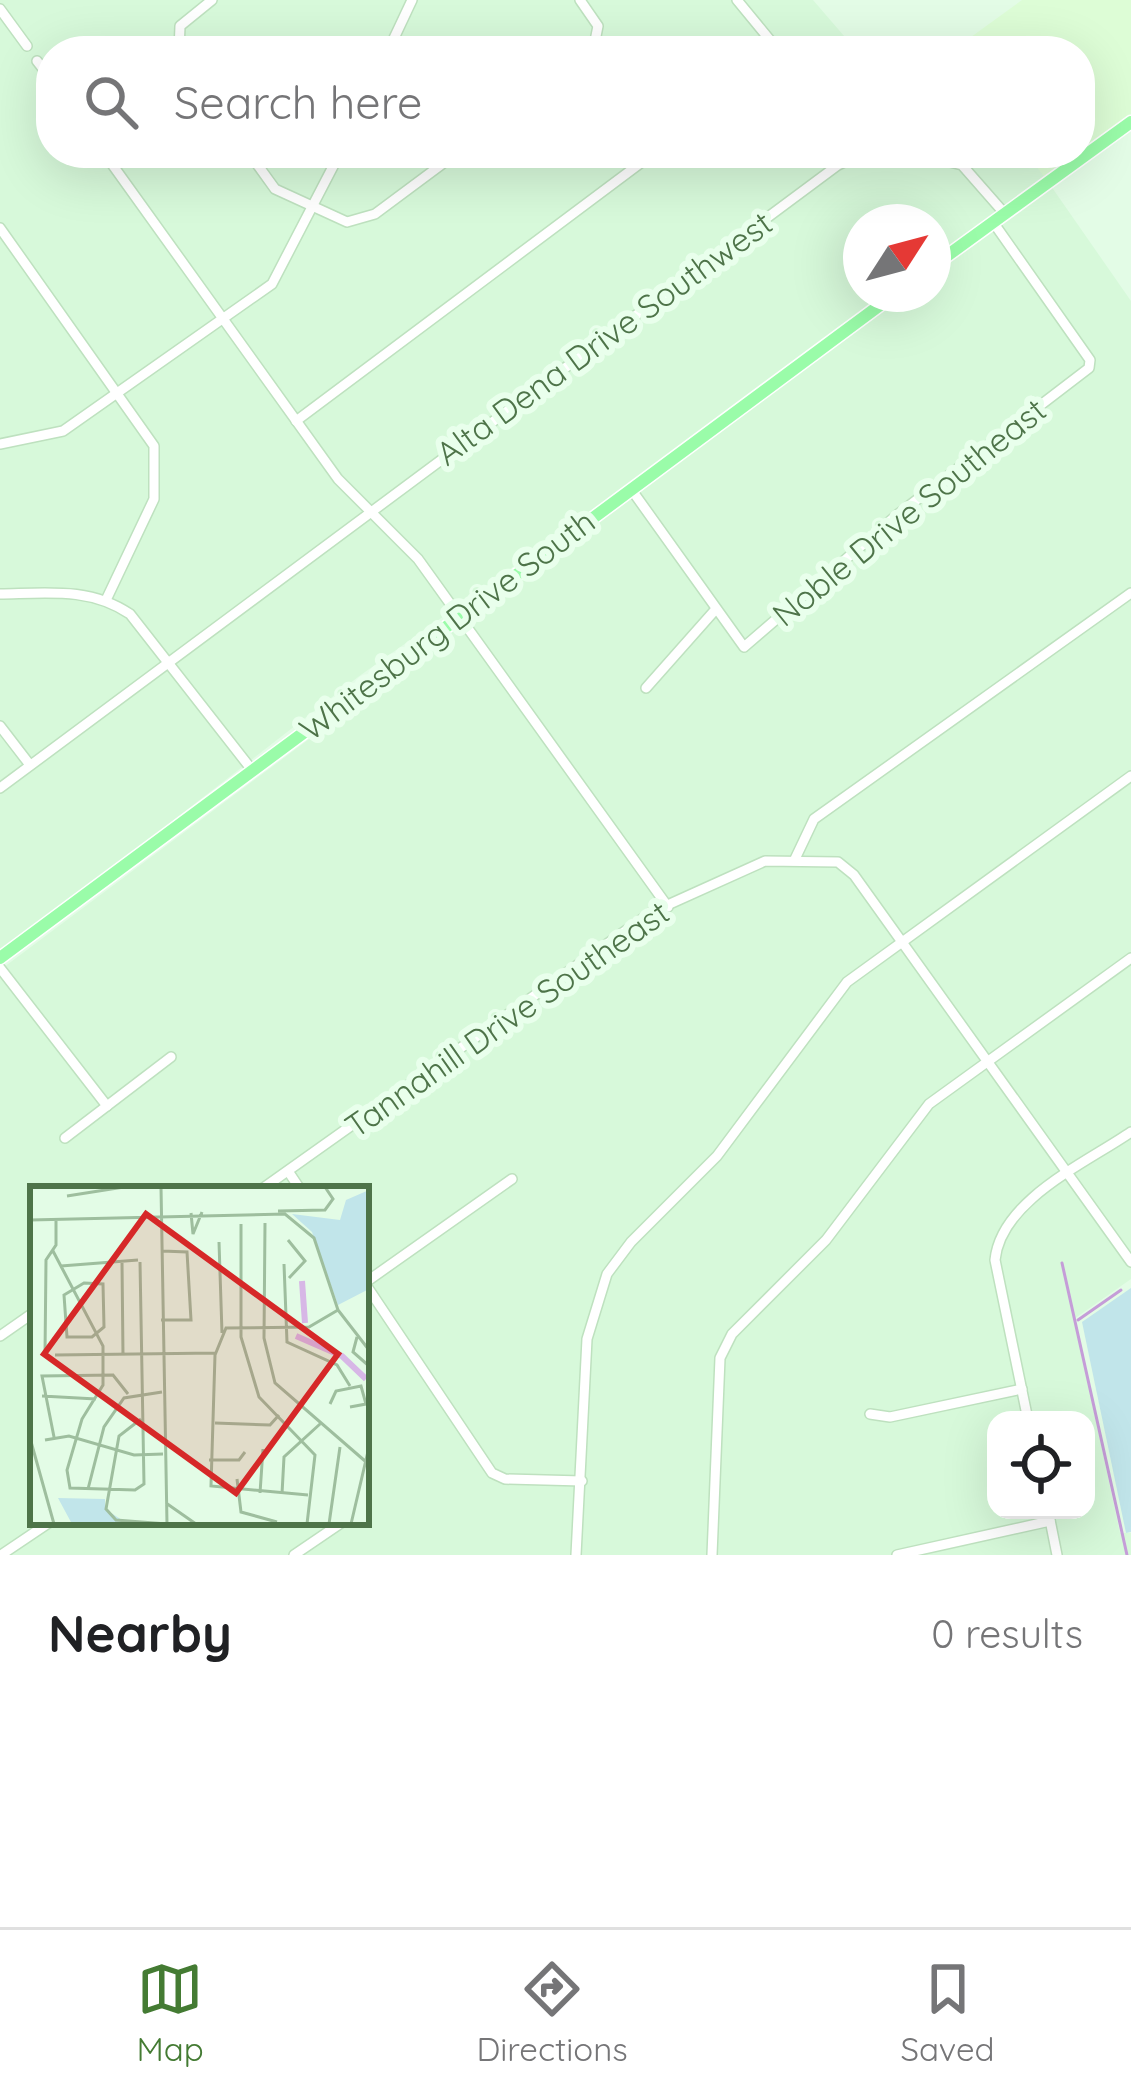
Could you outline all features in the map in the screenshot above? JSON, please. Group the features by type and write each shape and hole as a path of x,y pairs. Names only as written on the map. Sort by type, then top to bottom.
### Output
{"main road":[{"path":"1095,148 1131,122"},
{"path":"951,253 1068,168"},
{"name":"Whitesburg Drive South","path":"0,958 871,312"}],"street":[{"path":"180,36 180,26 212,0"},
{"path":"395,36 412,0"},
{"path":"580,0 598,26 596,36"},
{"path":"736,0 766,36"},
{"path":"2,5 27,46"},
{"path":"115,168 338,479 408,547 460,616 668,907"},
{"path":"260,168 275,189 346,222 374,214 437,168"},
{"path":"0,444 63,431 272,284 333,168"},
{"path":"296,421 634,168"},
{"name":"Alta Dena Drive Southwest","path":"0,788 834,168"},
{"path":"965,168 999,218"},
{"name":"Noble Drive Southeast","path":"631,489 744,647 897,515 1088,368 1090,360 999,218"},
{"path":"0,228 154,446 154,500 107,598"},
{"path":"0,594 71,592 107,598 130,614 252,770"},
{"path":"795,859 814,819 1131,593"},
{"path":"646,688 716,609"},
{"path":"0,726 30,765"},
{"path":"576,1555 587,1339 607,1274 631,1242 717,1156 847,982 1131,776"},
{"name":"Tannahill Drive Southeast","path":"266,1186 652,912 765,861 838,862 854,874 904,942 1131,1262"},
{"path":"712,1555 720,1358 732,1334 826,1240 911,1122 988,1060 1131,958"},
{"path":"0,968 107,1106"},
{"path":"64,1138 171,1057"},
{"path":"1026,1411 996,1250 1015,1215 1131,1132"},
{"path":"288,1171 298,1186"},
{"path":"369,1281 512,1179"},
{"path":"369,1288 491,1473 505,1479 582,1481"},
{"path":"0,1336 30,1315"},
{"path":"870,1414 890,1417 1022,1389"},
{"path":"897,1555 1034,1519"},
{"path":"1050,1519 1057,1555"},
{"path":"3,1552 45,1525"},
{"path":"294,1555 338,1525"}],"shaded area":[{"path":"0,0 813,0 844,36 36,36 36,168 1038,168 1131,301 1131,1279 1074,1319 1094,1411 987,1411 987,1519 1095,1519 1095,1417 1120,1533 1131,1533 1131,1555 0,1555 0,970 881,312 951,312 951,260 990,231 951,257 951,204 843,204 843,312 873,312 358,677 0,955"},
{"path":"1022,0 1131,0 1131,129 1095,154 1095,36 972,36"},
{"path":"1038,168 1075,168 1050,185"},
{"path":"1131,1288 1131,1532 1126,1533 1082,1322"}],"waterway":[{"path":"1062,1263 1127,1555"},
{"path":"1078,1320 1121,1290"}]}
